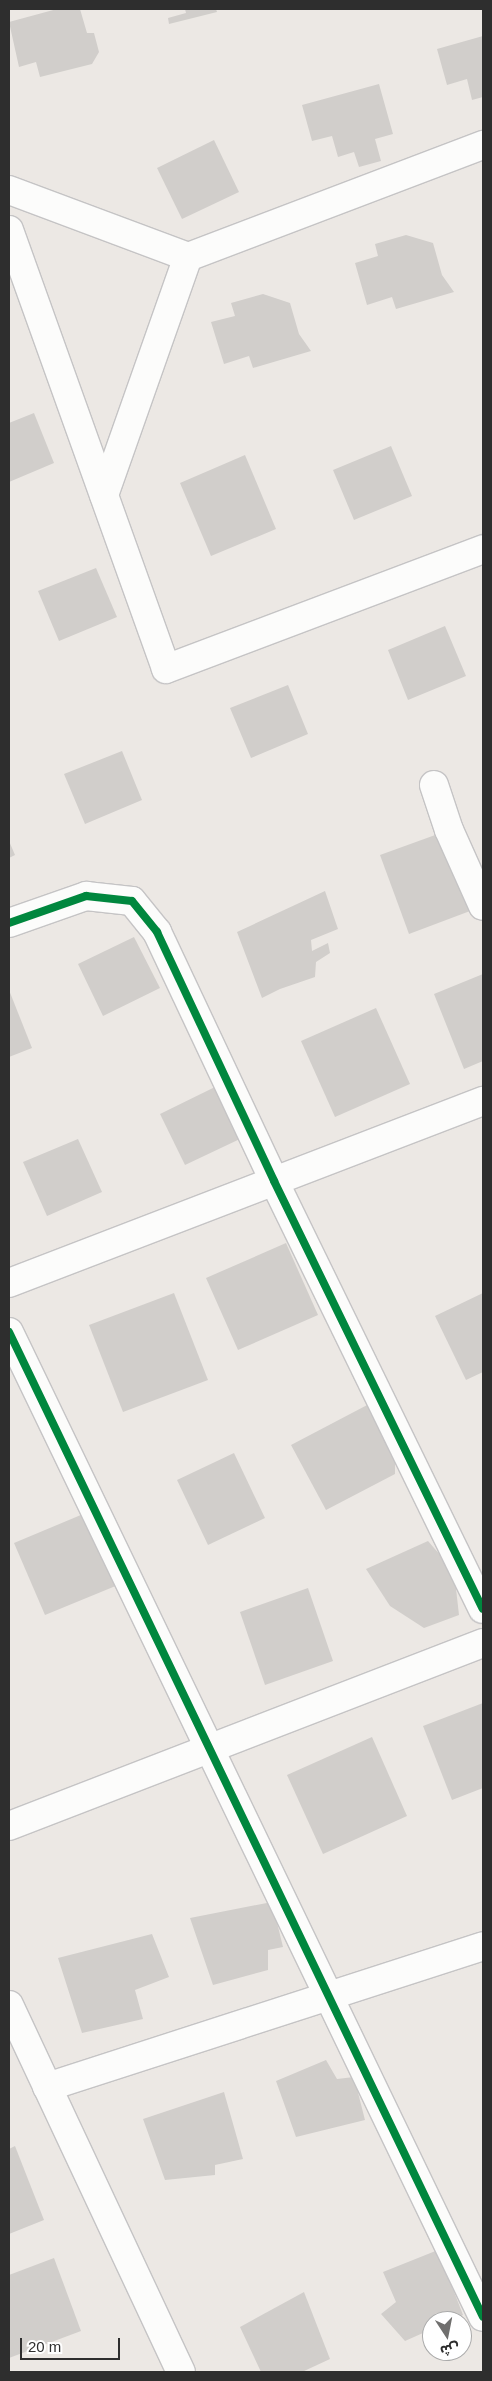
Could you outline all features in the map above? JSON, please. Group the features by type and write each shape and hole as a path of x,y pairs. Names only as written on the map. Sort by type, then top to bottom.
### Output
{"street":[{"path":"9,190 188,257 483,145"},
{"path":"9,230 166,669 483,549"},
{"path":"104,495 188,257"},
{"path":"434,785 449,830 483,906"},
{"path":"9,923 86,896 132,901 157,932 274,1181 483,1609"},
{"path":"9,1283 483,1100"},
{"path":"9,1332 483,2317"},
{"path":"9,1826 483,1643"},
{"path":"47,2086 483,1946"},
{"path":"9,2005 182,2372"}],"building":[{"path":"57,9 80,9 87,33 94,33 99,52 92,64 40,77 36,62 19,67 9,22"},
{"path":"185,9 216,9 217,12 169,24 168,18 186,13"},
{"path":"483,36 483,97 472,100 467,79 447,85 437,49"},
{"path":"379,84 393,134 375,139 381,161 359,167 354,152 338,157 332,136 312,141 302,105"},
{"path":"214,140 239,192 182,219 157,168"},
{"path":"406,235 433,243 442,275 454,292 396,309 392,297 367,305 355,263 378,256 375,244"},
{"path":"263,294 290,303 299,334 311,351 253,368 249,356 224,364 211,322 235,316 231,303"},
{"path":"34,413 54,463 9,482 9,423"},
{"path":"391,446 412,496 354,520 333,470"},
{"path":"245,455 276,529 211,556 180,483"},
{"path":"96,568 117,617 59,641 38,591"},
{"path":"445,626 466,676 408,700 388,650"},
{"path":"288,685 308,734 251,758 230,708"},
{"path":"122,751 142,800 85,824 64,774"},
{"path":"449,830 478,908 409,934 380,855"},
{"path":"9,841 15,855 9,858"},
{"path":"325,891 338,929 311,940 312,951 328,943 330,953 316,962 315,977 280,989 262,998 237,932"},
{"path":"134,937 160,988 103,1016 78,964"},
{"path":"483,974 483,1061 464,1069 434,994"},
{"path":"9,990 32,1048 9,1057"},
{"path":"376,1008 410,1084 335,1117 301,1041"},
{"path":"217,1086 242,1138 185,1165 160,1114"},
{"path":"78,1139 102,1192 47,1216 23,1162"},
{"path":"286,1243 318,1315 238,1350 206,1278"},
{"path":"174,1293 208,1380 123,1412 89,1325"},
{"path":"483,1293 483,1372 466,1380 435,1316"},
{"path":"371,1403 395,1450 395,1474 326,1510 291,1445"},
{"path":"234,1453 265,1518 208,1545 177,1480"},
{"path":"88,1512 118,1585 45,1615 14,1543"},
{"path":"428,1541 454,1571 459,1615 424,1628 390,1606 366,1569"},
{"path":"308,1588 333,1661 265,1685 240,1612"},
{"path":"483,1703 483,1788 452,1800 423,1726"},
{"path":"372,1737 407,1816 323,1854 287,1775"},
{"path":"272,1902 283,1947 268,1950 268,1970 213,1985 190,1918"},
{"path":"152,1934 169,1977 135,1990 143,2019 82,2033 58,1958"},
{"path":"326,2060 337,2079 354,2077 365,2120 296,2137 276,2081"},
{"path":"224,2092 243,2159 215,2165 215,2175 165,2180 143,2119"},
{"path":"15,2146 44,2220 9,2234 9,2149"},
{"path":"438,2250 461,2311 422,2311 422,2333 405,2341 381,2314 396,2302 383,2272"},
{"path":"54,2258 81,2331 9,2358 9,2275"},
{"path":"304,2292 330,2359 302,2372 261,2372 240,2327"}],"cycle path":[{"path":"9,923 86,896 132,901 157,932 274,1181 483,1609"},
{"path":"9,1332 483,2317"}]}
